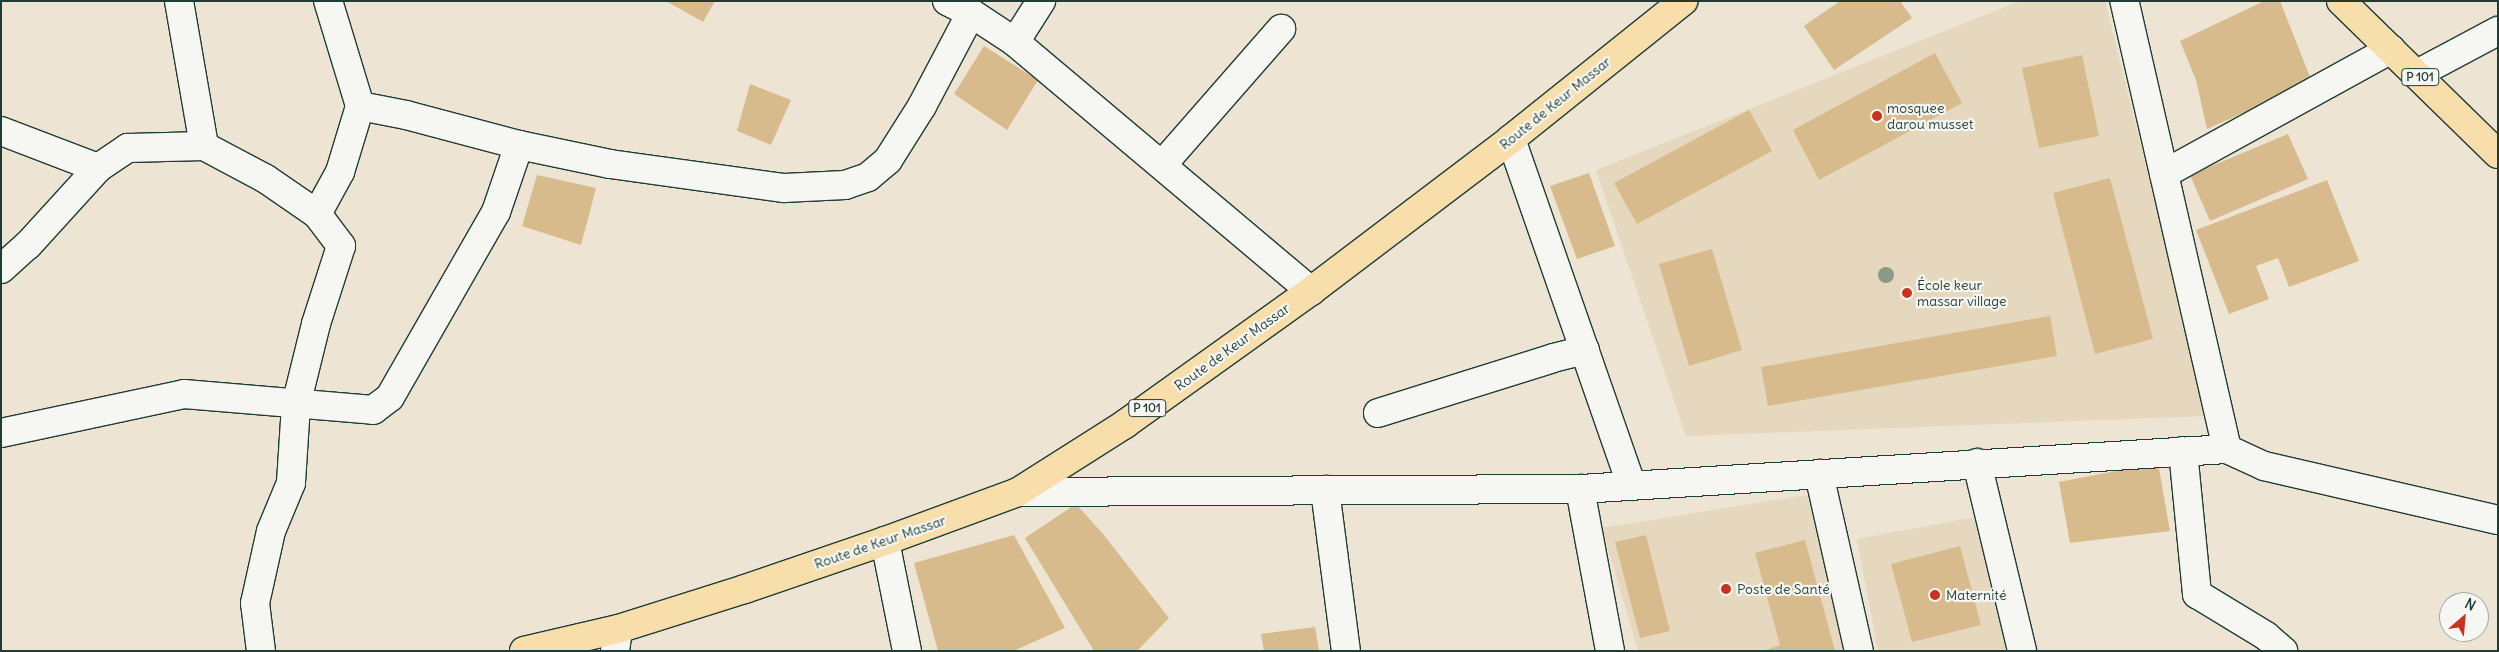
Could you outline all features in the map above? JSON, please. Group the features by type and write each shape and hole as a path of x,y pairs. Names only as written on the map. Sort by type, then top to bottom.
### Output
{"main road":[{"name":"P 101","path":"2341,1 2498,154"},
{"name":"Route de Keur Massar","path":"524,651 617,640 1018,492 1125,424 1311,291 1512,139 1675,3"}],"street":[{"path":"179,1 204,146"},
{"path":"317,214 340,172 360,106 328,1"},
{"path":"1015,42 1041,1"},
{"path":"2124,1 2227,449"},
{"path":"360,106 406,115 520,145 610,164 784,188 845,184 868,177 888,160 922,106 959,7 1015,42 1311,291"},
{"path":"1162,165 1281,29"},
{"path":"2417,74 2498,31"},
{"path":"2164,174 2391,49"},
{"path":"1,132 98,168"},
{"path":"1512,139 1632,486"},
{"path":"1,433 184,394 296,405 373,410 390,397 496,212 520,145"},
{"path":"1,269 28,245 98,168 128,148 204,146 266,179 317,214 341,246 316,324 296,405 291,483 271,531 254,603 261,651"},
{"path":"1378,413 1553,358 1585,350"},
{"path":"1018,492 1580,489 2183,450 2227,449 2264,466 2498,520"},
{"path":"2183,450 2197,594 2266,636 2283,651"},
{"path":"1977,464 2022,651"},
{"path":"1818,474 1859,651"},
{"path":"1580,489 1610,651"},
{"path":"1325,490 1346,651"},
{"path":"885,541 907,651"}],"shaded area":[{"name":"École keur massar village","path":"2020,1 2105,1 2208,416 1686,436 1596,170"},
{"name":"Poste de Santé","path":"1807,495 1850,651 1638,651 1602,528"},
{"name":"Maternité","path":"1981,516 2019,651 1878,651 1857,539"}],"building":[{"path":"666,1 715,1 703,22"},
{"path":"1840,1 1900,1 1912,18 1834,70 1804,26"},
{"path":"2264,1 2280,1 2312,82 2207,129 2196,80 2180,41"},
{"path":"984,46 1038,80 1007,130 954,94"},
{"name":"mosquee darou musset","path":"1935,53 1962,103 1819,180 1793,130"},
{"path":"2082,55 2099,136 2039,148 2022,68"},
{"path":"750,84 791,100 771,145 737,131"},
{"path":"1749,110 1772,151 1637,224 1614,183"},
{"path":"2288,134 2308,179 2210,221 2190,175"},
{"path":"1589,173 1615,246 1577,259 1550,186"},
{"path":"537,175 596,188 581,245 522,226"},
{"path":"2110,178 2153,339 2095,354 2053,193"},
{"path":"2327,180 2359,261 2289,287 2278,258 2256,266 2269,299 2229,314 2196,230"},
{"path":"1712,249 1742,350 1689,366 1659,264"},
{"path":"2050,316 2057,356 1768,406 1761,367"},
{"path":"2158,463 2170,531 2070,543 2059,482"},
{"path":"1076,504 1103,534 1169,618 1137,651 1094,651 1025,538"},
{"path":"1014,535 1065,628 1013,651 938,651 914,563"},
{"path":"1646,535 1670,631 1640,638 1615,542"},
{"path":"1805,540 1835,651 1763,651 1780,645 1755,553"},
{"path":"1960,546 1981,625 1912,642 1891,564"},
{"path":"1315,627 1319,651 1264,651 1261,634"}],"place":[{"name":"mosquee darou musset","path":"1877,116"},
{"name":"École keur massar village","path":"1907,293"},
{"name":"Poste de Santé","path":"1726,589"},
{"name":"Maternité","path":"1935,595"}]}
